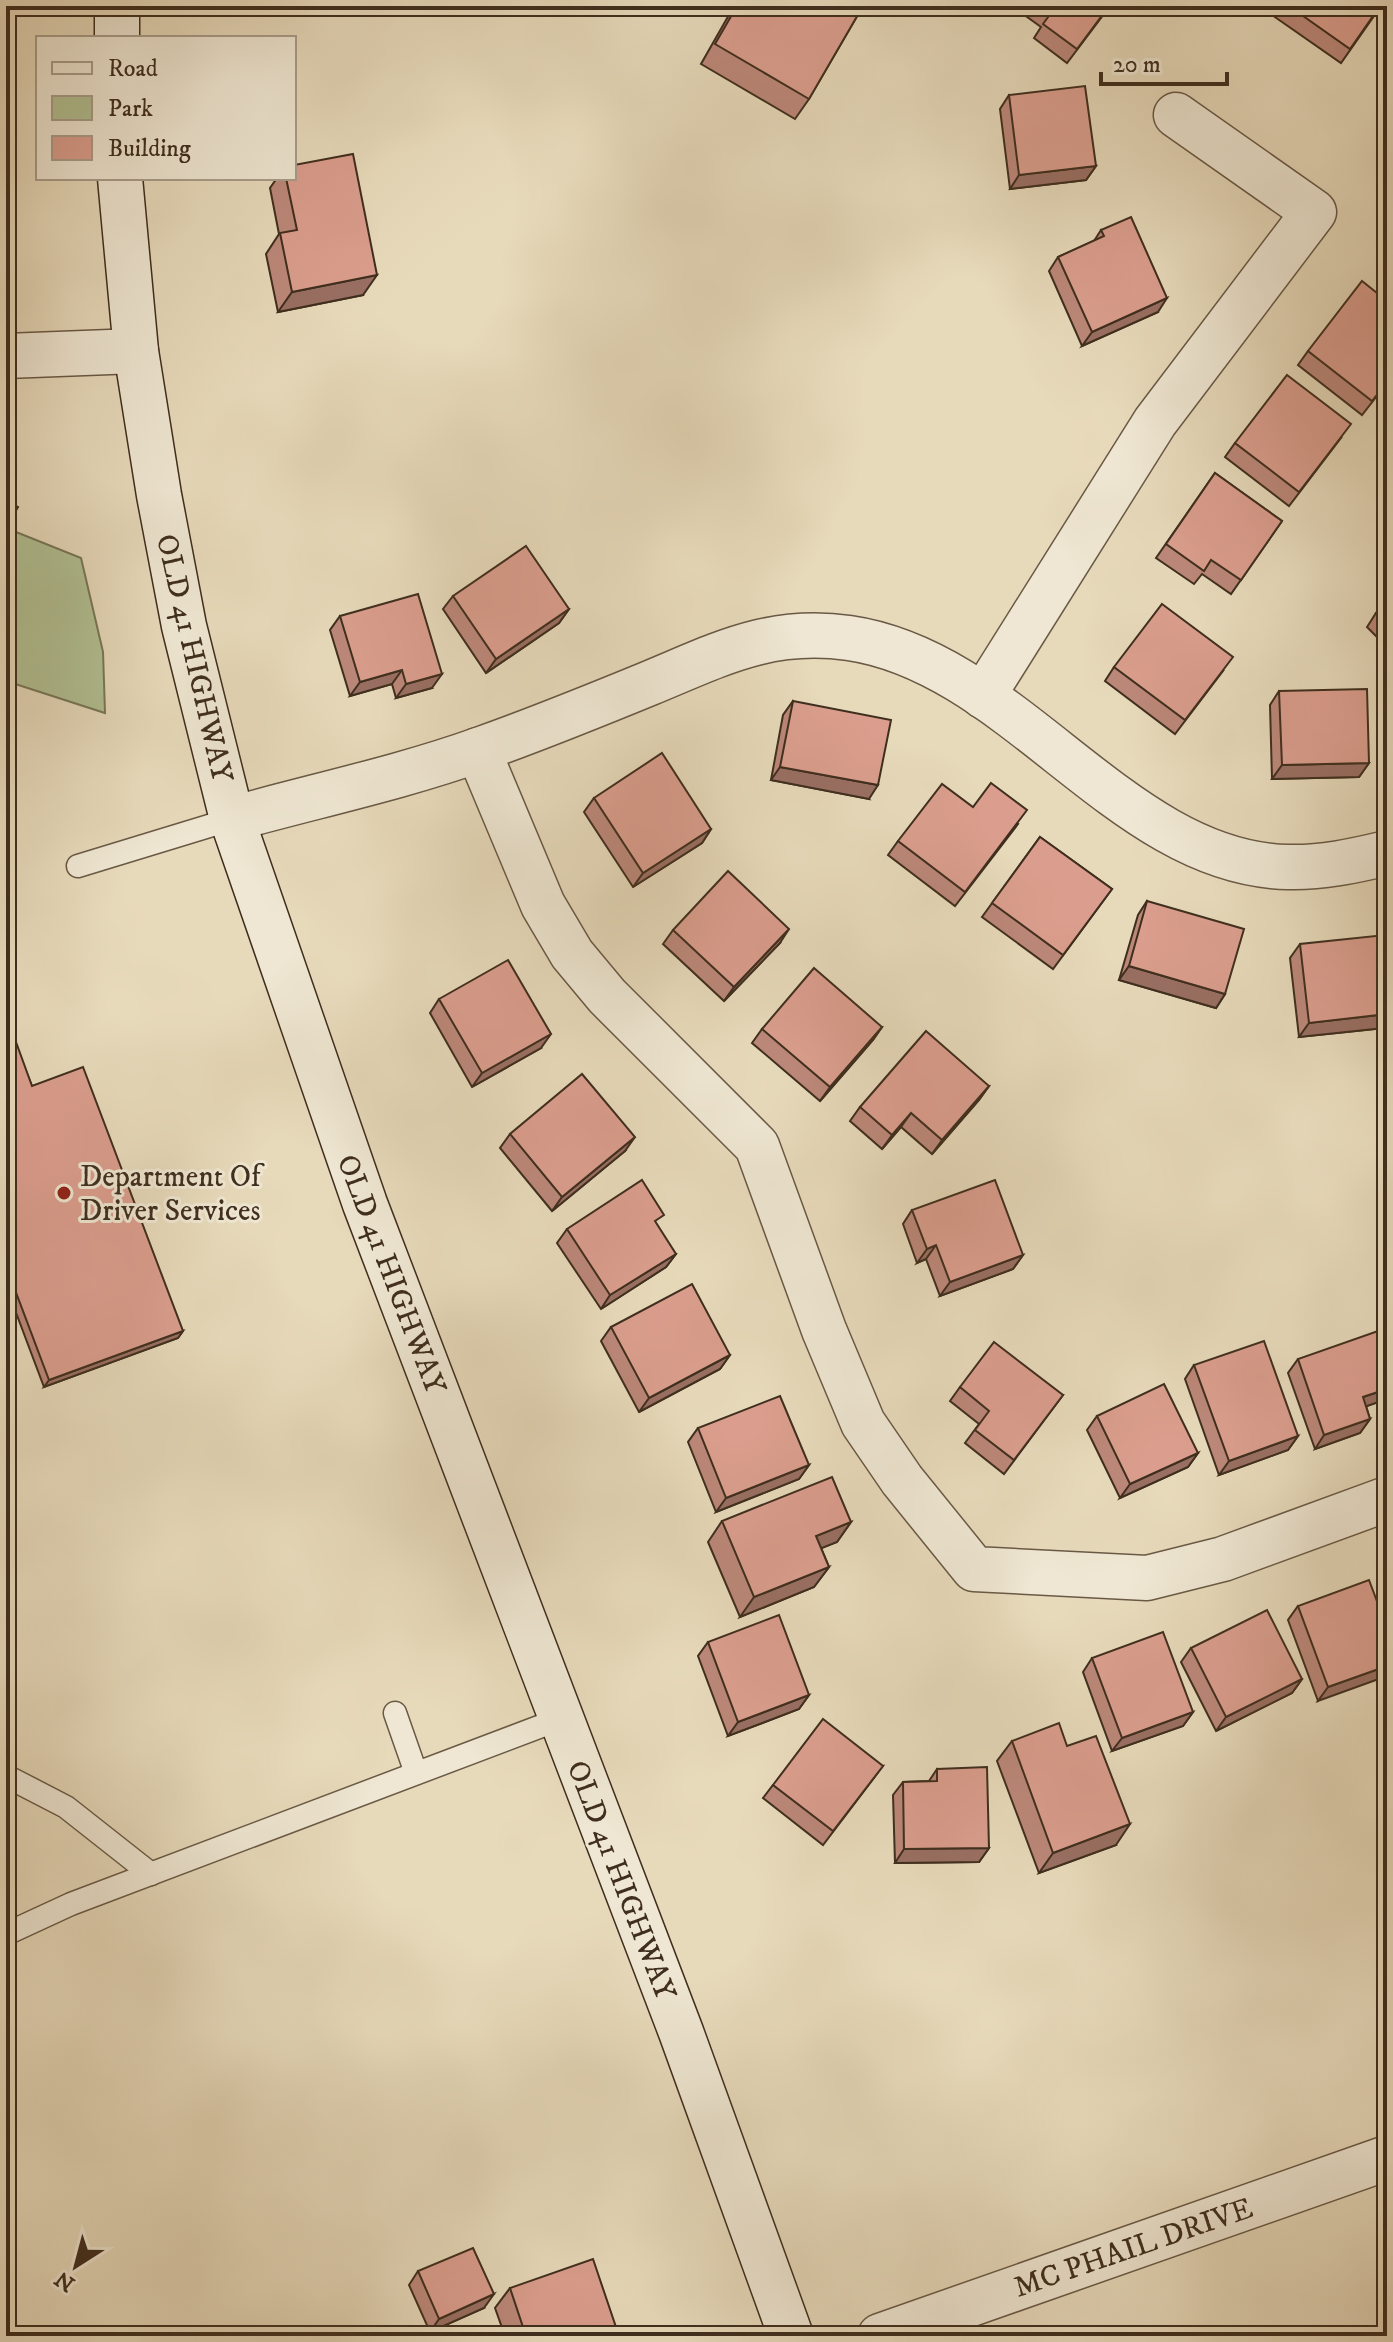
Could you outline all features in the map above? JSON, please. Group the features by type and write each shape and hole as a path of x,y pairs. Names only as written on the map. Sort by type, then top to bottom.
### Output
{"street":[{"path":"117,6 117,36"},
{"path":"983,696 1155,422 1314,212 1176,115"},
{"name":"OLD 41 HIGHWAY","path":"120,180 136,351 184,626 232,819 336,1124 681,2032 791,2336"},
{"path":"6,356 136,351"},
{"path":"232,819 478,750 707,657 770,638 802,634 850,639 896,649 936,666 983,696 1155,822 1203,848 1242,861 1287,867 1343,863 1387,853"},
{"path":"478,750 543,905 572,954 607,996 757,1146 824,1330 863,1423 902,1480 974,1569 1147,1578 1223,1559 1387,1499"},
{"name":"MC PHAIL DRIVE","path":"880,2336 1387,2158"}],"lane":[{"path":"78,866 232,819"},
{"path":"395,1713 416,1773"},
{"path":"6,1934 71,1904 560,1719"},
{"path":"6,1776 66,1807 151,1874"}],"green space":[{"path":"6,528 81,558 103,652 105,713 6,681"}],"building":[{"path":"737,6 863,6 809,99 715,44"},
{"path":"1041,6 1109,6 1077,49 1043,24 1051,13"},
{"path":"1289,6 1380,6 1350,49"},
{"path":"1085,86 1096,166 1019,175 1009,95"},
{"path":"353,154 377,275 292,292 280,233 297,230 286,180 296,180 296,165"},
{"path":"1131,217 1167,298 1092,332 1058,257 1104,236 1101,230"},
{"path":"1362,281 1387,301 1387,382 1372,401 1308,351"},
{"path":"1287,375 1351,424 1299,492 1235,443"},
{"path":"1215,473 1282,521 1241,580 1211,560 1204,571 1166,544"},
{"path":"6,500 18,507 6,528"},
{"path":"526,546 569,609 496,659 453,596"},
{"path":"418,594 442,674 406,684 402,670 360,682 340,616"},
{"path":"1387,602 1387,623 1376,613"},
{"path":"1162,604 1233,657 1185,720 1114,667"},
{"path":"1367,689 1369,763 1282,765 1279,691"},
{"path":"793,701 891,720 878,785 780,767"},
{"path":"662,753 711,829 643,873 594,798"},
{"path":"991,783 1027,810 965,892 898,841 942,784 973,807"},
{"path":"1040,837 1112,889 1063,955 992,903"},
{"path":"728,871 789,929 734,987 673,930"},
{"path":"1147,901 1244,929 1225,994 1129,966"},
{"path":"1385,935 1387,1014 1309,1023 1300,944"},
{"path":"508,960 551,1034 482,1073 439,999"},
{"path":"814,968 882,1027 830,1087 762,1029"},
{"name":"Department Of Driver Services","path":"8,1020 32,1086 83,1067 183,1331 49,1380 6,1266"},
{"path":"926,1031 989,1086 942,1140 911,1113 892,1135 860,1107"},
{"path":"582,1074 635,1137 562,1197 510,1134"},
{"path":"642,1180 664,1215 655,1221 676,1254 610,1295 567,1229"},
{"path":"995,1180 1023,1255 950,1282 936,1245 927,1249 912,1210"},
{"path":"692,1284 730,1355 649,1398 611,1327"},
{"path":"1378,1331 1387,1356 1387,1389 1363,1397 1370,1419 1324,1435 1298,1359"},
{"path":"1264,1341 1298,1436 1229,1461 1194,1365"},
{"path":"994,1342 1063,1395 1014,1460 975,1430 989,1411 960,1387"},
{"path":"1164,1384 1198,1453 1130,1484 1097,1416"},
{"path":"780,1396 809,1465 726,1498 698,1428"},
{"path":"832,1477 851,1522 816,1536 829,1567 754,1597 722,1521"},
{"path":"1369,1580 1387,1628 1387,1666 1328,1687 1298,1606"},
{"path":"1267,1610 1302,1679 1226,1717 1191,1648"},
{"path":"779,1615 809,1695 738,1722 708,1642"},
{"path":"1163,1632 1193,1712 1122,1738 1092,1658"},
{"path":"823,1719 883,1766 833,1831 773,1785"},
{"path":"1059,1723 1067,1746 1096,1736 1130,1824 1053,1853 1012,1741"},
{"path":"987,1767 989,1848 904,1849 903,1782 937,1781 937,1769"},
{"path":"473,2248 494,2294 439,2319 418,2271"},
{"path":"593,2259 619,2336 526,2336 510,2288"}],"place":[{"name":"Department Of Driver Services","path":"64,1193"}]}
